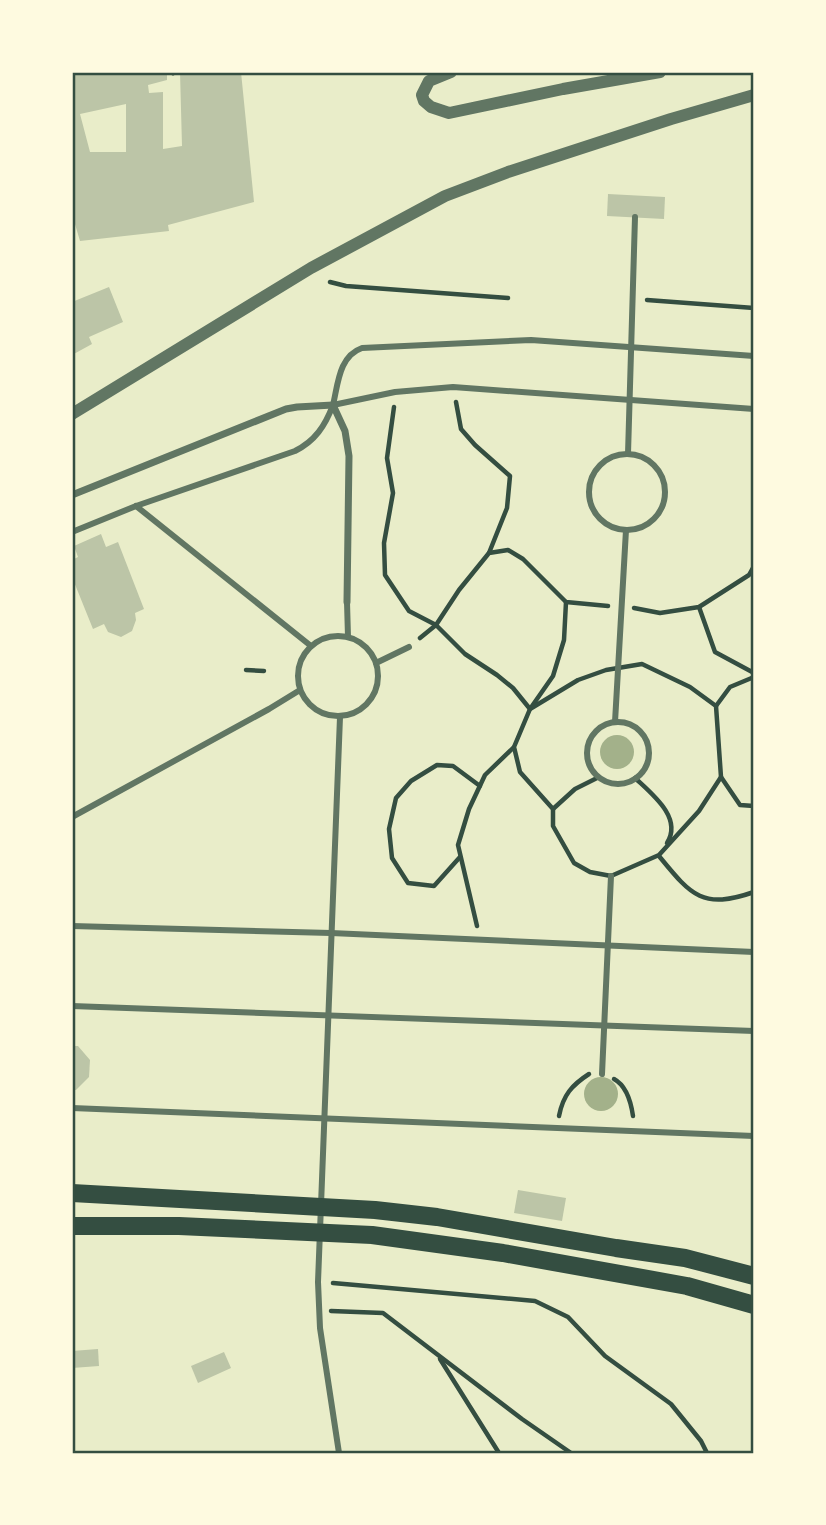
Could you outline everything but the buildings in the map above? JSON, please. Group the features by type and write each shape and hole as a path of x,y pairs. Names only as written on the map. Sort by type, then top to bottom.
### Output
{"main road":[{"path":"72,1193 375,1210 437,1217 685,1258 754,1276"},
{"path":"72,1226 179,1226 372,1235 503,1254 687,1286 754,1305"}],"street":[{"path":"451,72 429,80 422,95 426,104 443,113 660,72"},
{"path":"72,414 311,268 429,204 508,172 754,95"},
{"path":"628,454 635,217"},
{"path":"72,532 136,506 306,446 320,432 333,405 348,356 362,348 531,340 754,356"},
{"path":"72,495 286,409 333,405 395,392 453,387 754,410"},
{"path":"333,405 345,431 349,456 348,637"},
{"path":"628,454 650,461 663,481 665,493 663,505 657,515 648,523 625,530 604,522 590,503 589,491 591,479 605,460 628,454"},
{"path":"136,506 311,646"},
{"path":"615,722 624,591 625,530"},
{"path":"348,637 360,642 370,651 379,677 376,692 367,705 355,713 340,717 323,714 309,705 300,690 298,675 302,659 311,646 322,639 348,637"},
{"path":"376,663 409,647"},
{"path":"72,817 300,690"},
{"path":"339,1453 320,1328 318,1265 340,717"},
{"path":"615,722 634,726 647,742 648,762 635,778 627,783 617,784 598,777 589,762 588,744 598,729 615,722"},
{"path":"603,1074 611,876"},
{"path":"72,926 331,933 754,952"},
{"path":"72,1006 754,1031"},
{"path":"72,1108 754,1136"}],"path":[{"path":"330,282 346,286 508,299"},
{"path":"633,299 754,308"},
{"path":"409,647 436,625 458,590 489,553 507,508 510,476 461,429 453,387"},
{"path":"395,392 387,458 393,493 384,542 385,575 409,611 436,625 465,654 513,688 530,709"},
{"path":"489,553 508,550 523,559 566,602 660,612 699,607 749,575 754,566"},
{"path":"481,941 458,845 469,809 485,775 514,747 530,709 552,676 564,640 566,602"},
{"path":"699,607 715,652 754,675"},
{"path":"530,709 578,681 606,670 642,664 690,687 716,706"},
{"path":"246,670 264,671"},
{"path":"754,675 730,687 716,706 721,777 740,805 754,806"},
{"path":"514,747 520,772 553,809 553,826 574,863 590,872 611,876 659,855 699,811 721,777"},
{"path":"460,857 434,886 408,883 392,858 389,828 396,799 411,781 437,765 453,766 480,786"},
{"path":"553,809 575,789 598,777"},
{"path":"635,778 670,815 672,835 659,855"},
{"path":"659,855 693,894 712,901 754,892"},
{"path":"557,1128 561,1104 571,1086 589,1074 603,1074 621,1083 632,1104 635,1131"},
{"path":"318,1282 535,1301 568,1317 605,1356 671,1404 701,1441 707,1453"},
{"path":"319,1310 383,1313 571,1453"},
{"path":"437,1355 499,1453"}],"shaded area":[{"path":"617,735 629,740 634,752 629,764 617,769 605,764 600,752 605,740"},
{"path":"601,1077 613,1082 618,1094 613,1106 601,1111 589,1106 584,1094 589,1082"}]}
